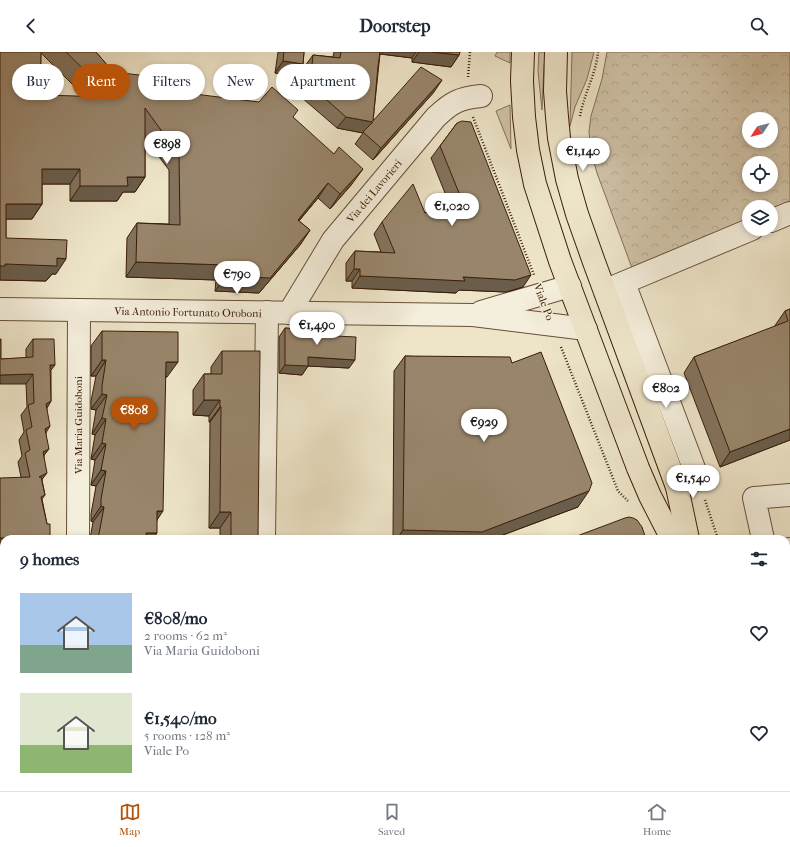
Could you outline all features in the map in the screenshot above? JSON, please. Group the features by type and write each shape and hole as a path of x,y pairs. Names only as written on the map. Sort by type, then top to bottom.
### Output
{"main road":[{"path":"523,52 523,103 525,131 532,171 545,216 638,468 650,496 670,535"},
{"path":"556,52 555,91 559,138 567,179 577,214 677,487 687,535"},
{"name":"Via Antonio Fortunato Oroboni","path":"570,286 602,283"}],"street":[{"name":"Via dei Lavorieri","path":"289,313 333,240 436,117 453,103 474,97"},
{"path":"778,218 790,213"},
{"path":"602,283 624,283 742,233"},
{"path":"624,283 698,479 677,487"},
{"name":"Via Antonio Fortunato Oroboni","path":"473,315 570,286"},
{"name":"Via Antonio Fortunato Oroboni","path":"0,309 473,315 586,329"},
{"name":"Via Maria Guidoboni","path":"78,535 79,310"},
{"path":"264,535 267,312"},
{"path":"763,535 754,498 790,495"}],"path":[{"name":"Viale Po","path":"470,52 467,87 474,97 469,108 541,295"},
{"path":"579,120 584,99 596,64 598,52"},
{"name":"Viale Po","path":"553,325 618,491 630,503"},
{"path":"698,479 717,535"}],"green space":[{"path":"497,52 510,52 510,63 495,56"},
{"path":"539,52 546,52 542,110 538,71"},
{"path":"572,52 594,52 587,79 575,107 570,126 571,87"},
{"path":"607,52 790,52 790,203 778,207 778,200 742,200 742,223 632,268 597,173 591,152 589,132 591,116 602,79"},
{"path":"510,105 511,149 496,111"}],"building":[{"path":"0,52 41,52 41,64 12,64 12,100 64,100 64,96 72,96 72,100 130,100 130,74 138,75 138,100 205,100 205,95 213,96 213,100 243,100 259,102 261,100 268,100 268,92 272,87 276,91 276,100 287,100 298,110 293,117 334,154 339,147 363,169 340,194 328,183 298,220 310,230 270,278 226,276 226,265 136,262 137,223 180,225 179,155 145,108 145,177 127,177 128,186 80,186 80,169 42,169 42,204 6,204 6,238 67,240 66,259 57,258 57,266 5,264 5,266 0,266"},
{"path":"66,52 96,52 106,64 78,64"},
{"path":"284,52 304,52 303,64 283,61"},
{"path":"341,52 380,52 373,121 421,67 442,80 381,148 363,132 373,122 346,117 327,100 370,100 370,64 312,64 313,55 340,58"},
{"path":"432,52 460,52 459,55"},
{"path":"462,121 471,122 531,275 515,280 463,277 465,281 360,276 360,269 354,269 355,251 395,253 382,222 413,184 425,213 461,198 440,146 457,123"},
{"path":"790,309 790,429 730,452 694,357 788,321 785,311"},
{"path":"285,328 336,331 336,336 356,337 355,360 308,357 308,366 285,365"},
{"path":"102,331 178,332 178,362 166,362 163,511 157,511 157,533 146,533 146,535 99,535 104,507 101,506 101,499 106,471 101,470 106,444 102,443 106,419 102,418 107,395 102,394 106,360 102,360"},
{"path":"0,339 1,359 33,357 33,339 54,339 55,365 50,365 51,401 46,404 50,426 45,429 49,449 43,452 47,473 39,477 41,477 45,495 41,497 47,524 50,524 50,535 0,535 0,478 30,477 25,453 30,450 26,430 32,427 28,405 34,403 33,374 0,375"},
{"path":"222,351 260,351 258,535 231,535 231,512 220,512 221,407 220,400 204,400 204,374 222,374"},
{"path":"541,352 592,483 589,491 482,532 403,530 405,356 510,357 512,363"},
{"path":"629,517 637,520 642,527 645,535 580,535"}]}
